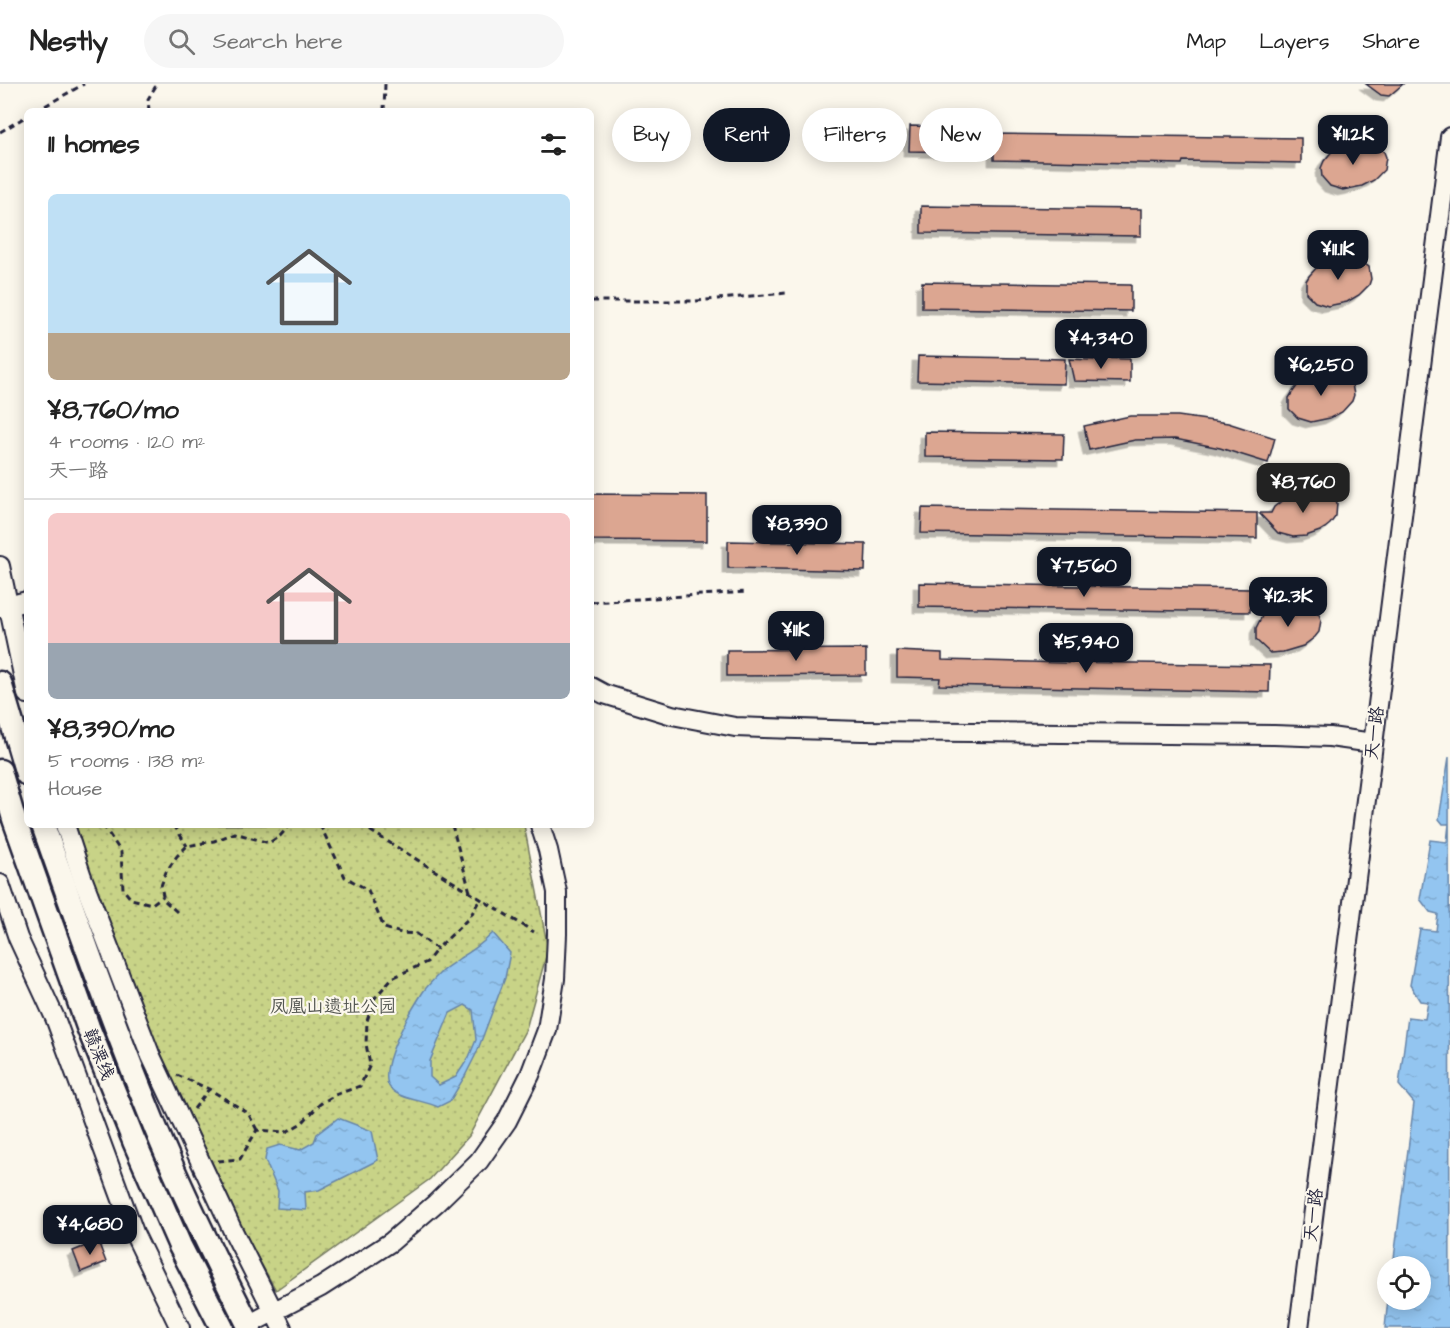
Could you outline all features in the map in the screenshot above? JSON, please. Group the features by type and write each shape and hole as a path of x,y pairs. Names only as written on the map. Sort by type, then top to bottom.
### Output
{"main road":[{"path":"0,683 24,764"},
{"name":"赣溧线","path":"0,771 14,819 88,1027 180,1246 222,1328"},
{"name":"赣溧线","path":"44,828 112,1018 157,1131 203,1236 249,1326"}],"street":[{"name":"天一路","path":"1299,1328 1450,137"},
{"path":"0,566 4,607 24,683"},
{"path":"4,607 24,602"},
{"path":"594,689 604,694 672,715 735,727 862,731 1274,735 1330,737 1373,743"},
{"path":"66,828 82,878 155,1066 232,1229 282,1328"},
{"path":"249,1326 321,1287 391,1242 479,1161 507,1121 530,1075 547,1030 555,979 557,892 541,828"},
{"path":"0,884 18,938 55,1018 135,1235 180,1328"}],"path":[{"path":"41,108 84,84"},
{"path":"149,108 148,99 157,84"},
{"path":"384,108 385,84"},
{"path":"0,132 24,118"},
{"path":"594,301 695,301 787,293"},
{"path":"594,602 747,591"},
{"path":"105,828 121,852 123,889 131,899 152,904 163,896"},
{"path":"176,828 187,846"},
{"path":"177,912 164,900 161,886 166,872 187,846 214,841 235,833 269,843 287,828"},
{"path":"321,828 345,877 368,890 384,928 401,933 417,934 437,950"},
{"path":"366,828 534,932"},
{"path":"453,828 470,892"},
{"path":"257,1130 286,1132 302,1124 320,1104 335,1095 360,1086 370,1065 366,1044 367,1021 374,999 392,978 427,962 470,917 480,899"},
{"path":"155,1066 209,1089 248,1113 257,1130"},
{"path":"192,1112 209,1089"},
{"path":"218,1162 240,1159 257,1130"}],"green space":[{"name":"凤凰山遗址公园","path":"73,828 525,828 548,949 526,1029 469,1136 430,1179 276,1290 182,1125"}],"water":[{"path":"1449,757 1450,1328 1385,1328 1387,1310 1431,1310 1431,1256 1394,1256 1414,1103 1399,1085 1408,1017 1425,1019 1428,1002 1420,1001 1410,985 1420,929 1436,931 1438,914 1430,912 1420,899 1430,840 1447,842 1449,824 1443,824 1439,819"},
{"path":"493,933 510,953 505,978 477,1052 450,1101 438,1107 396,1093 391,1089 387,1080 387,1069 397,1040 418,1000 443,970","holes":["465,1005 473,1010 476,1040 469,1057 456,1077 439,1085 430,1077 430,1061 450,1013"]},
{"path":"338,1118 372,1131 378,1160 319,1190 305,1192 306,1210 277,1208 278,1191 265,1160 267,1149 280,1145 300,1150 314,1142 317,1134"}],"building":[{"path":"1366,84 1403,84 1389,96 1381,95"},
{"path":"910,126 919,126 919,151 909,151"},
{"path":"1003,134 1301,138 1301,163 1183,161 1182,164 1003,160"},
{"path":"1358,142 1373,144 1384,152 1386,157 1384,170 1374,180 1362,186 1343,190 1330,186 1322,177 1321,168 1324,161 1333,150"},
{"path":"921,206 1141,209 1141,236 921,233"},
{"path":"1342,257 1357,259 1369,267 1371,279 1369,285 1347,302 1328,306 1315,302 1306,293 1306,281 1309,276 1326,261"},
{"path":"922,282 1131,285 1131,311 922,308"},
{"path":"918,356 1065,359 1064,384 917,381"},
{"path":"1094,358 1130,359 1130,382 1074,381 1069,359 1094,360"},
{"path":"1325,374 1340,375 1352,384 1354,395 1352,401 1342,412 1330,418 1311,422 1298,418 1289,409 1289,398 1292,393 1300,382"},
{"path":"1130,416 1178,416 1228,423 1275,438 1268,463 1220,448 1175,439 1135,440 1089,450 1084,426"},
{"path":"925,432 1064,434 1063,459 925,457"},
{"path":"1300,490 1322,491 1329,494 1337,503 1336,516 1325,528 1306,536 1293,537 1278,533 1259,513 1271,513 1274,507 1284,499"},
{"path":"594,494 707,495 707,541 594,540"},
{"path":"922,508 1257,513 1257,538 921,533"},
{"path":"728,541 866,544 865,571 728,568"},
{"path":"919,583 1251,589 1250,612 919,607"},
{"path":"1292,604 1307,606 1319,614 1321,620 1319,632 1303,646 1270,653 1256,640 1256,628 1262,616 1276,608"},
{"path":"866,649 866,675 727,676 727,650"},
{"path":"897,651 942,653 942,660 1270,665 1269,692 939,685 940,678 897,677"},
{"path":"98,1241 106,1262 81,1272 73,1251"}]}
